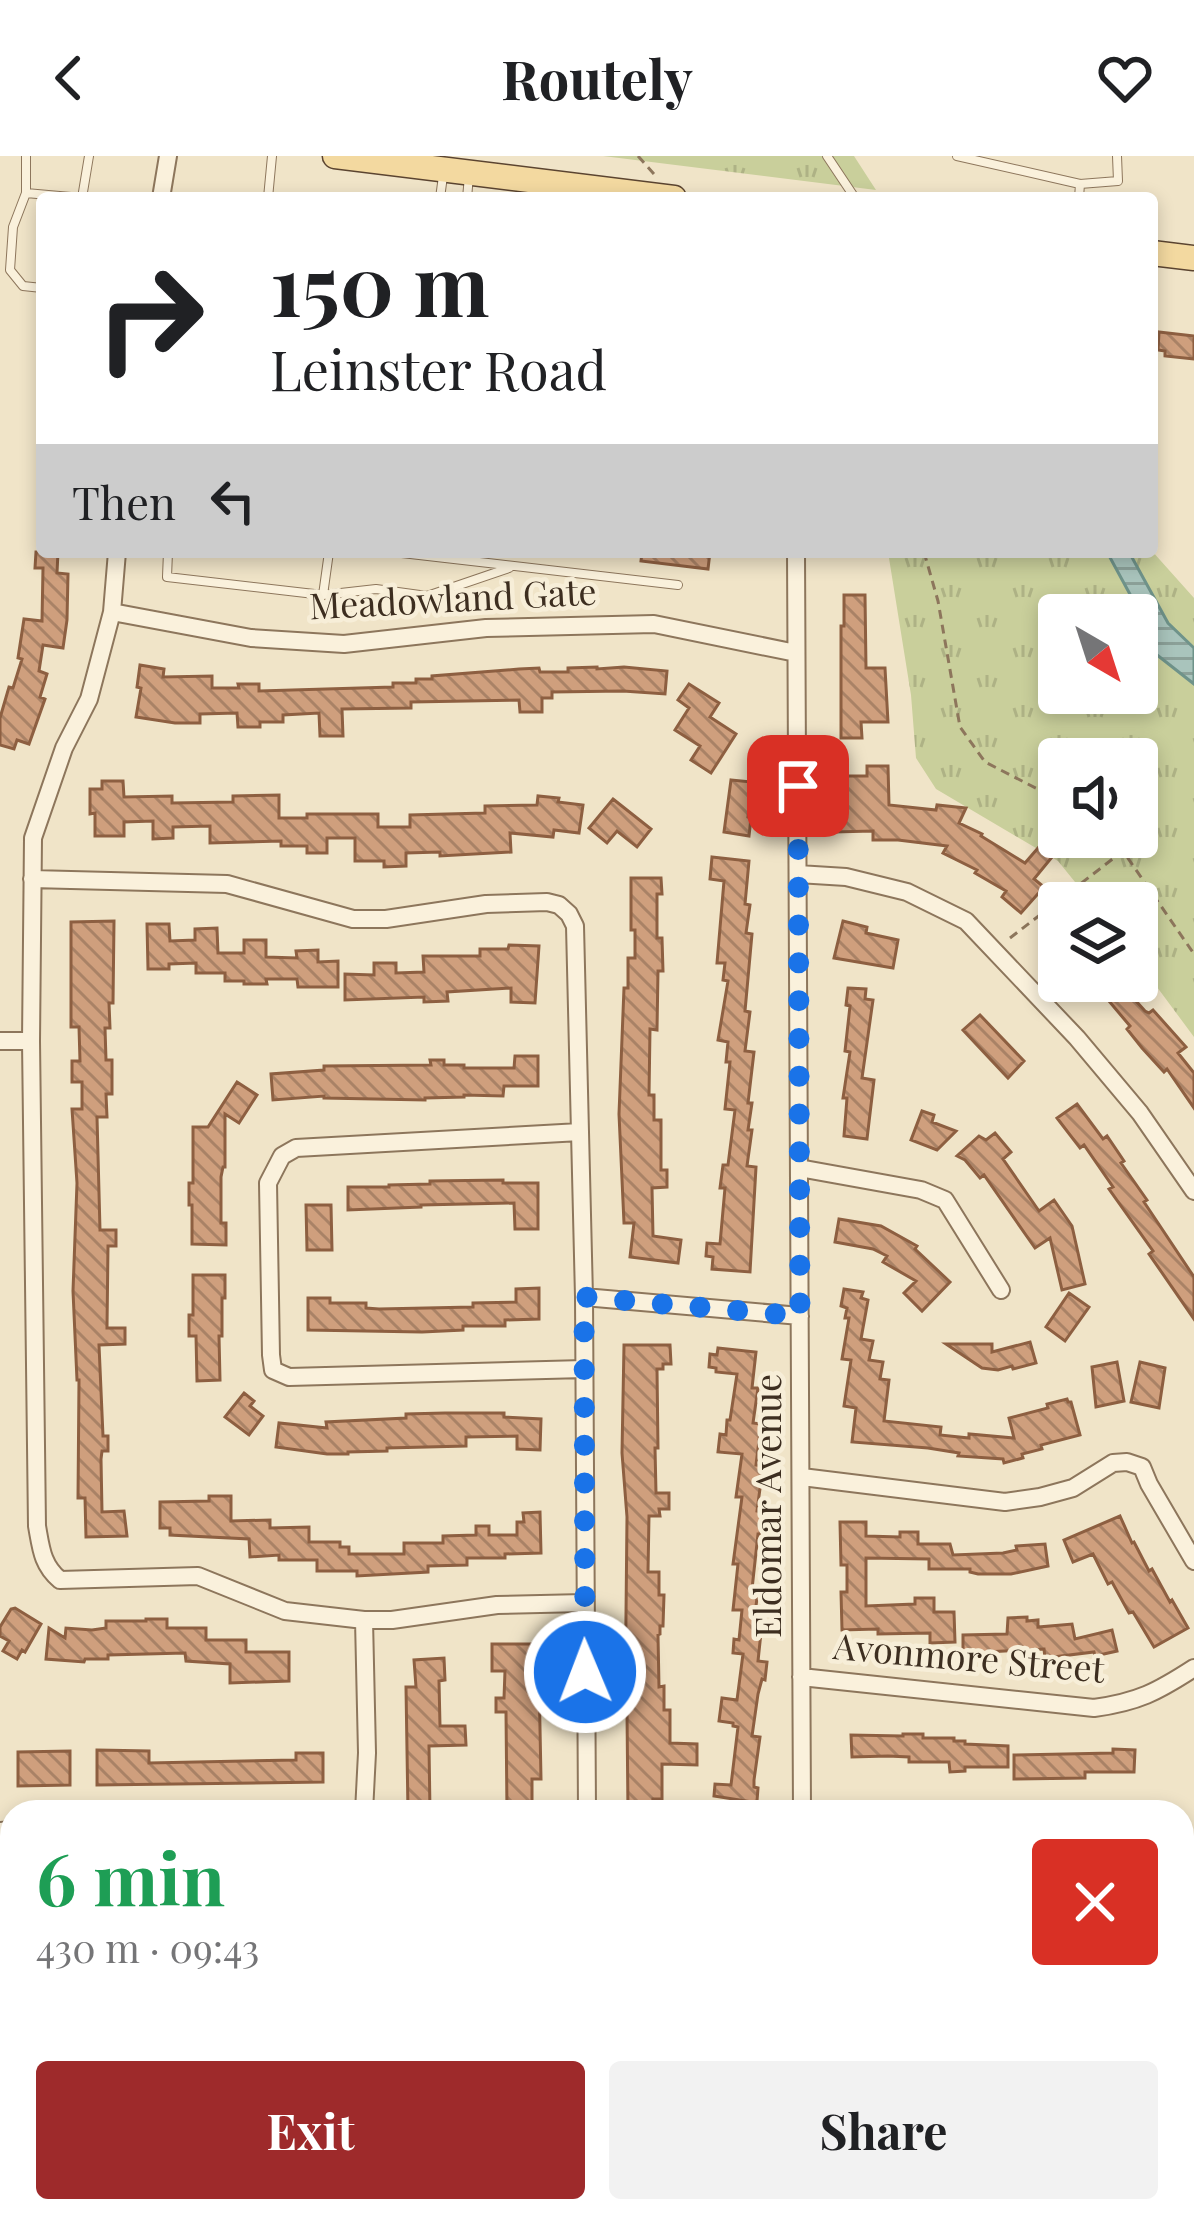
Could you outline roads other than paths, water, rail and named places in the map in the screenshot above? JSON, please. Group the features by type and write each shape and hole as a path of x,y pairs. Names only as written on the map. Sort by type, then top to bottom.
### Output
{"main road":[{"path":"335,156 623,192"},
{"path":"1158,255 1194,258"}],"street":[{"path":"162,192 168,156"},
{"path":"116,558 112,612 88,699 64,748 33,838 37,1526 42,1558 60,1580 199,1576 285,1611 364,1620 497,1605 584,1603"},
{"name":"Eldomar Avenue","path":"796,558 802,1800"},
{"name":"Meadowland Gate","path":"112,612 251,638 344,644 486,628 654,624 796,653"},
{"path":"798,874 846,877 907,892 966,921 1102,1068 1194,1191"},
{"path":"32,879 227,884 353,919 547,902 569,914 575,926 584,1297 586,1800"},
{"path":"0,1041 31,1041"},
{"path":"580,1132 296,1148 282,1156 268,1183 269,1269 273,1370 289,1377 584,1369"},
{"path":"799,1168 921,1190 945,1200 1001,1289"},
{"path":"584,1297 800,1316"},
{"path":"802,1478 1005,1502 1073,1488 1113,1463 1127,1462 1142,1467 1194,1561"},
{"path":"364,1620 365,1800"},
{"name":"Avonmore Street","path":"801,1677 1094,1708 1130,1703 1194,1669"}],"lane":[{"path":"26,156 26,193 13,227 10,270 23,286 36,287"},
{"path":"83,192 89,156"},
{"path":"269,192 272,156"},
{"path":"827,156 851,192"},
{"path":"957,156 1080,184 1118,181 1117,156"},
{"path":"441,192 443,169"},
{"path":"468,192 470,172"},
{"path":"1079,192 1080,184"},
{"path":"26,193 36,194"},
{"path":"168,558 167,577 322,595 376,589 427,596 516,566"},
{"path":"322,595 328,558"},
{"path":"446,558 678,585"}],"water":[{"path":"1110,558 1132,558 1152,594 1130,594"},
{"path":"1158,605 1168,623 1194,648 1194,684 1158,656"}]}
